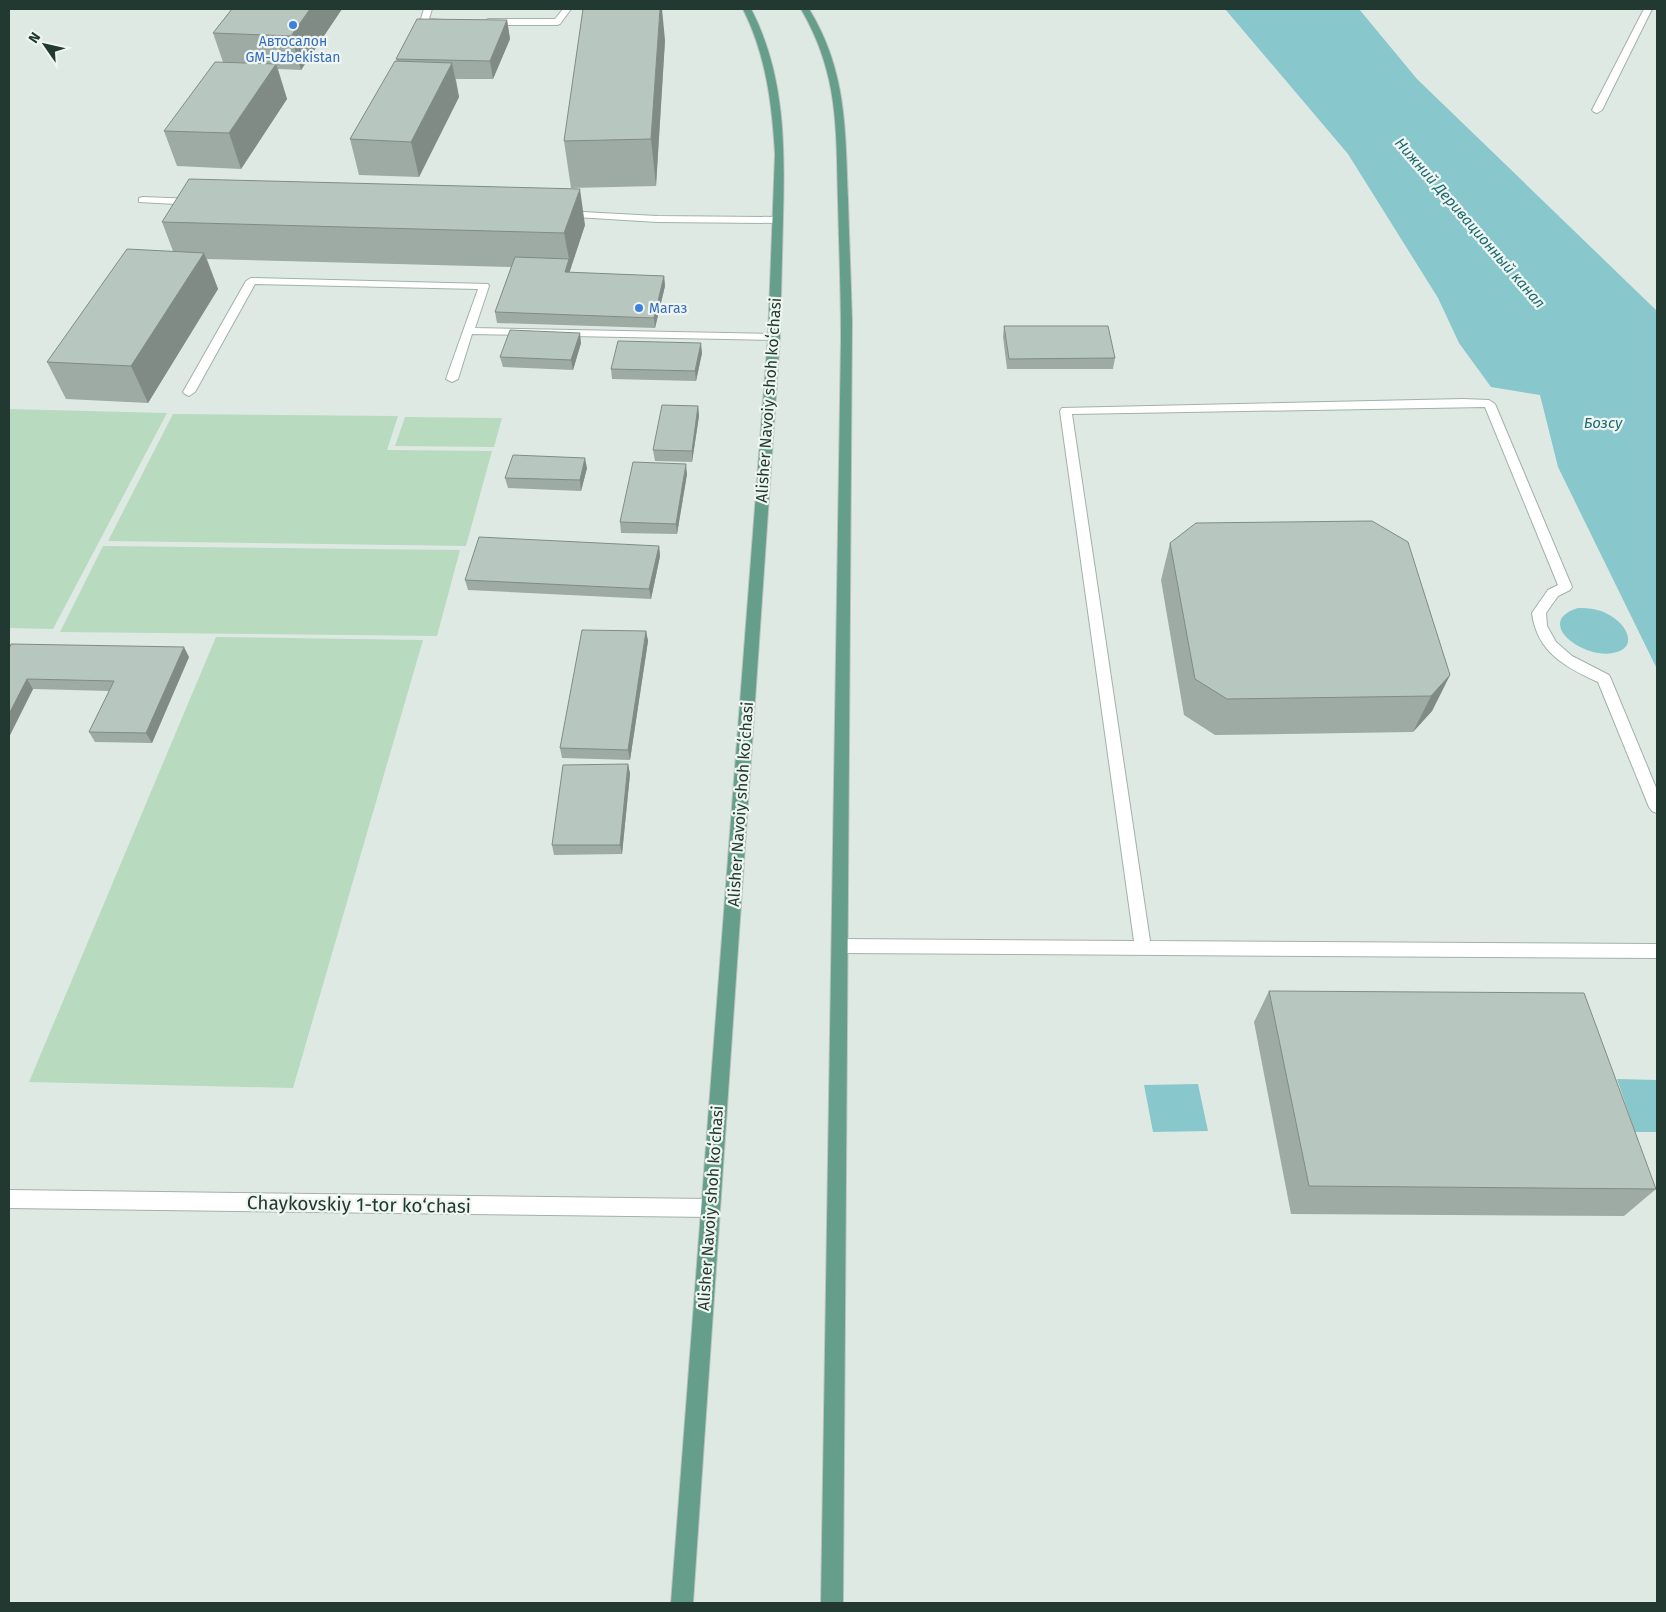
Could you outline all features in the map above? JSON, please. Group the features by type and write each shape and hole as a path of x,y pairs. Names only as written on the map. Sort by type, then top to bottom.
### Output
{"main road":[{"name":"Alisher Navoiy shoh koʻchasi","path":"682,1603 774,337 780,154 775,96 762,42 747,9"},
{"path":"805,9 822,36 831,62 837,91 842,153 847,338 832,1603"}],"street":[{"path":"428,9 424,22 452,22"},
{"path":"481,22 557,22 568,9"},
{"path":"1597,110 1648,9"},
{"path":"143,200 203,202"},
{"path":"551,214 657,219 778,220"},
{"path":"189,392 251,281 484,286 452,379"},
{"path":"468,331 774,337"},
{"path":"1143,948 1066,411 1489,404 1566,587 1553,594 1539,612 1541,628 1548,642 1562,655 1582,670 1604,679 1657,807"},
{"path":"840,946 1657,951"},
{"name":"Chaykovskiy 1-tor ko‘chasi","path":"9,1199 710,1208"}],"green space":[{"path":"9,409 167,413 53,629 9,628"},
{"path":"173,414 398,416 387,450 492,451 466,546 108,541"},
{"path":"405,417 502,418 494,447 395,446"},
{"path":"103,546 460,550 437,636 60,632"},
{"path":"216,637 423,640 293,1088 29,1082"}],"water":[{"path":"1225,9 1359,9 1417,79 1657,311 1657,669 1558,467 1540,395 1491,387 1459,343 1438,298 1348,154"},
{"path":"1578,608 1599,610 1617,620 1626,630 1628,641 1626,646 1613,653 1601,653 1577,645 1567,638 1561,630 1560,622 1565,614"},
{"path":"1617,1079 1657,1080 1657,1132 1635,1132"},
{"path":"1198,1084 1208,1131 1153,1132 1144,1085"}],"building":[{"path":"232,9 310,9 291,36 213,33"},
{"path":"583,9 660,9 651,139 564,141"},
{"path":"417,19 507,20 490,61 396,59"},
{"path":"395,61 452,63 411,142 350,139"},
{"path":"215,62 276,64 229,133 164,131"},
{"path":"189,179 580,189 564,233 162,222"},
{"path":"127,249 204,253 131,366 47,362"},
{"path":"515,257 569,259 565,272 664,276 654,318 495,312"},
{"path":"1004,326 1108,326 1115,358 1009,359"},
{"path":"510,330 580,333 571,360 500,357"},
{"path":"618,341 701,343 695,371 611,369"},
{"path":"662,405 698,406 692,451 653,450"},
{"path":"513,455 585,458 580,480 505,478"},
{"path":"633,462 686,464 676,524 620,522"},
{"path":"1372,521 1408,542 1450,675 1431,696 1227,699 1195,679 1170,543 1196,523"},
{"path":"479,537 659,546 649,589 465,580"},
{"path":"582,630 646,631 628,750 560,748"},
{"path":"11,644 184,647 146,733 89,732 114,681 27,679 9,714 9,649"},
{"path":"628,764 620,845 552,845 563,765"},
{"path":"1269,991 1584,993 1656,1189 1309,1186"}],"place":[{"name":"Автосалон GM-Uzbekistan","path":"293,25"},
{"name":"Магаз","path":"639,308"}],"water label":[{"name":"Нижний Деривационный канал","path":"1470,223"},
{"name":"Бозсу","path":"1603,423"}]}
